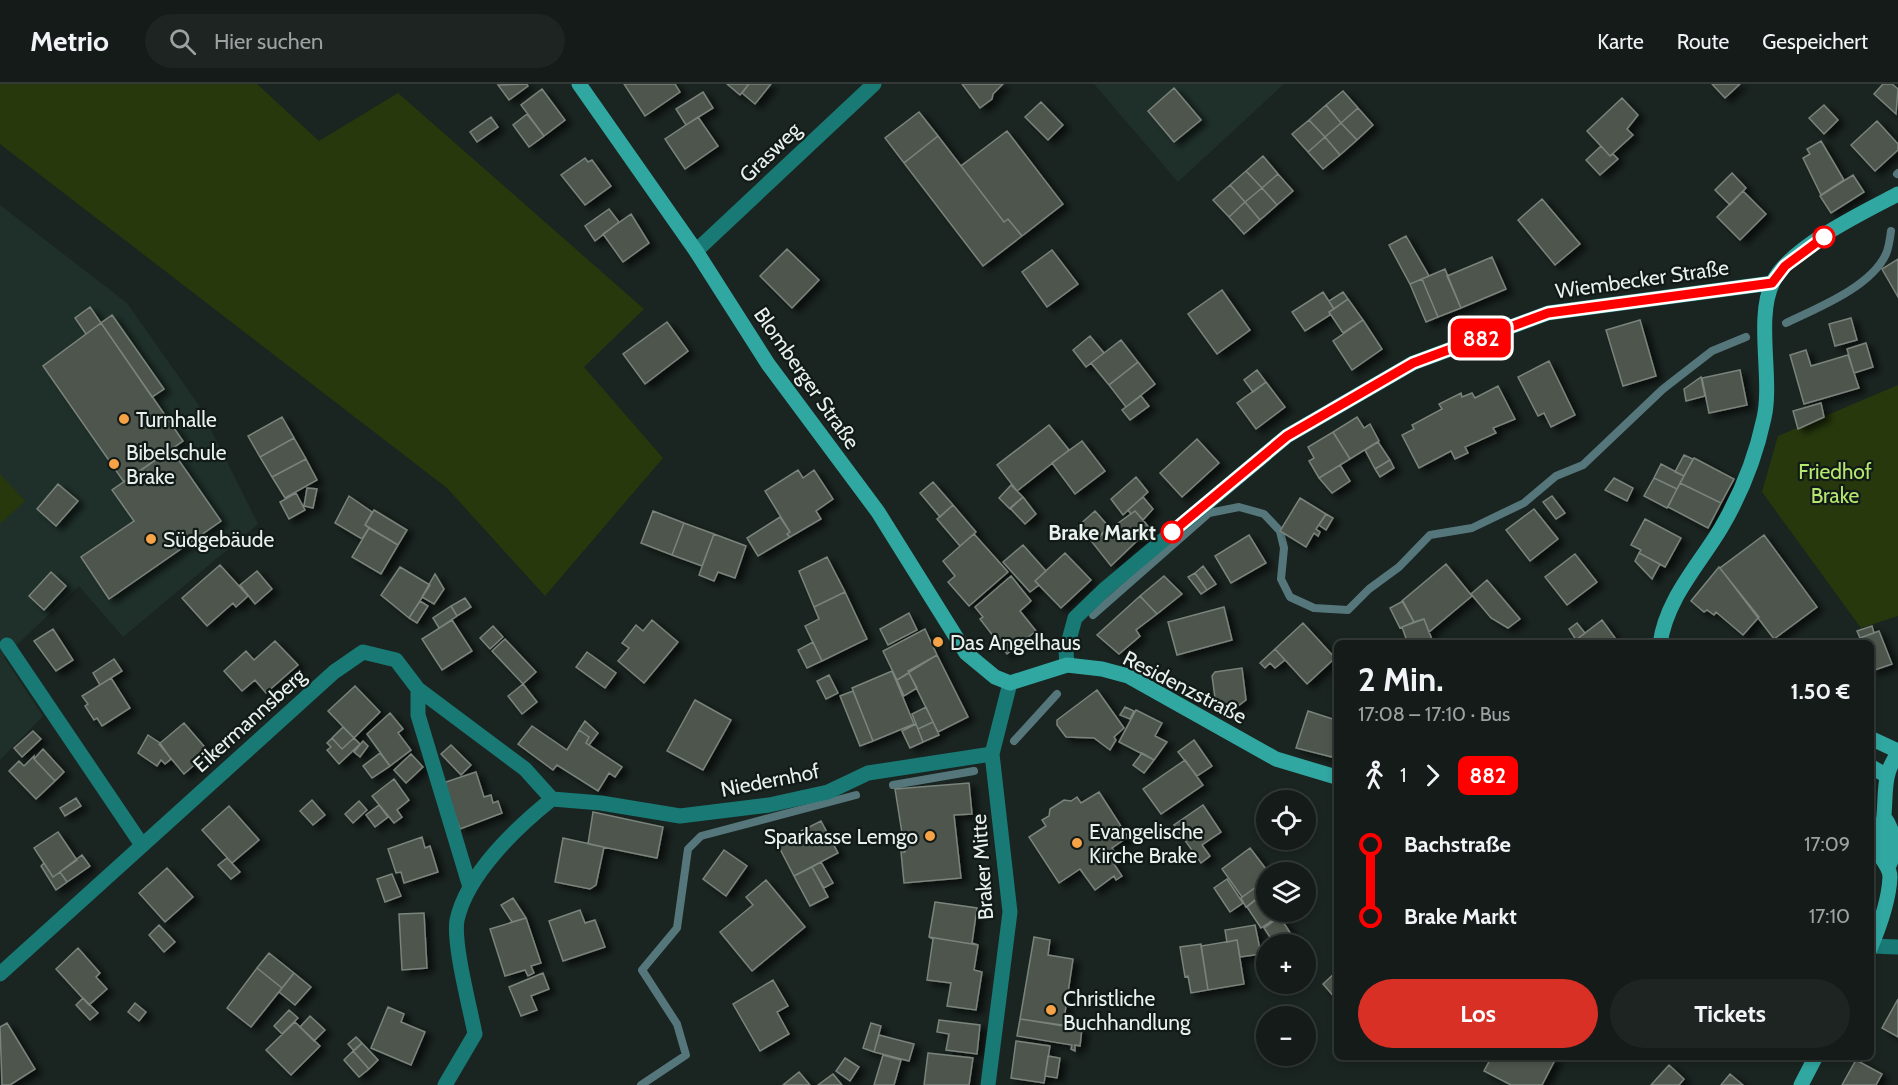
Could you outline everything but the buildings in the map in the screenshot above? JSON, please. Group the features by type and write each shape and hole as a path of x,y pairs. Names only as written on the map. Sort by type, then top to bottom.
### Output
{"street":[{"name":"Blomberger Straße","path":"579,84 696,251 768,364 878,512 966,652 995,677 1010,683"},
{"name":"Grasweg","path":"696,251 874,84"},
{"path":"1661,640 1672,604 1722,528 1746,479 1765,416 1766,306 1772,283 1785,266 1827,234 1898,194"},
{"name":"Wiembecker Straße","path":"1066,666 1066,651 1075,618 1105,589 1287,436 1413,363 1548,313 1772,283"},
{"path":"7,645 142,845"},
{"name":"Eikermannsberg","path":"0,974 334,672 363,652 396,660 418,689"},
{"name":"Residenzstraße","path":"1010,683 1066,666 1102,669 1128,676 1276,759 1334,776"},
{"name":"Braker Mitte","path":"988,1085 1010,912 992,754 1010,683"},
{"path":"418,689 525,770 552,799 518,826 470,887 457,921 462,974 475,1034 445,1085"},
{"path":"418,689 418,715 470,887"},
{"path":"1874,740 1898,752 1887,776 1884,817 1880,828 1881,856 1888,867 1890,877 1886,902 1874,938"},
{"name":"Niedernhof","path":"552,799 601,803 680,816 769,805 828,792 868,772 992,754"},
{"path":"1874,768 1887,776"},
{"path":"1874,947 1898,947"},
{"path":"1801,1085 1814,1060"}],"shaded area":[{"path":"1094,84 1284,84 1178,182"},
{"name":"Bibelschule Brake","path":"0,205 127,303 198,404 258,524 123,637 79,586 4,657 43,716 0,760"}],"green space":[{"path":"0,84 257,84 319,141 398,93 644,309 584,367 663,458 545,596 447,488 0,144"},
{"name":"Friedhof Brake","path":"1898,385 1898,616 1861,628 1762,492 1778,436"},
{"path":"0,474 25,501 0,524"}],"waterway":[{"path":"1786,323 1842,295 1868,277 1879,266 1886,254 1891,231"},
{"path":"1093,615 1209,513 1239,507 1264,514 1280,531 1284,548 1281,579 1290,597 1314,608 1348,610 1369,589 1399,567 1430,535 1472,528 1524,503 1556,476 1583,465 1663,389 1712,351 1746,337"},
{"path":"1014,741 1057,694"},
{"path":"893,785 974,771"},
{"path":"641,1085 686,1055 677,1024 642,970 677,928 688,849 701,836 856,795"}],"bus line":[{"name":"882","path":"1172,532 1287,436 1413,363 1548,313 1772,283 1785,266 1824,237"}],"place":[{"name":"Turnhalle","path":"124,419"},
{"name":"Bibelschule Brake","path":"114,464"},
{"name":"Brake Markt","path":"1172,532"},
{"name":"Südgebäude","path":"151,539"},
{"name":"Das Angelhaus","path":"938,642"},
{"name":"Sparkasse Lemgo","path":"930,836"},
{"name":"Evangelische Kirche Brake","path":"1077,843"},
{"name":"Christliche Buchhandlung","path":"1051,1010"}]}
